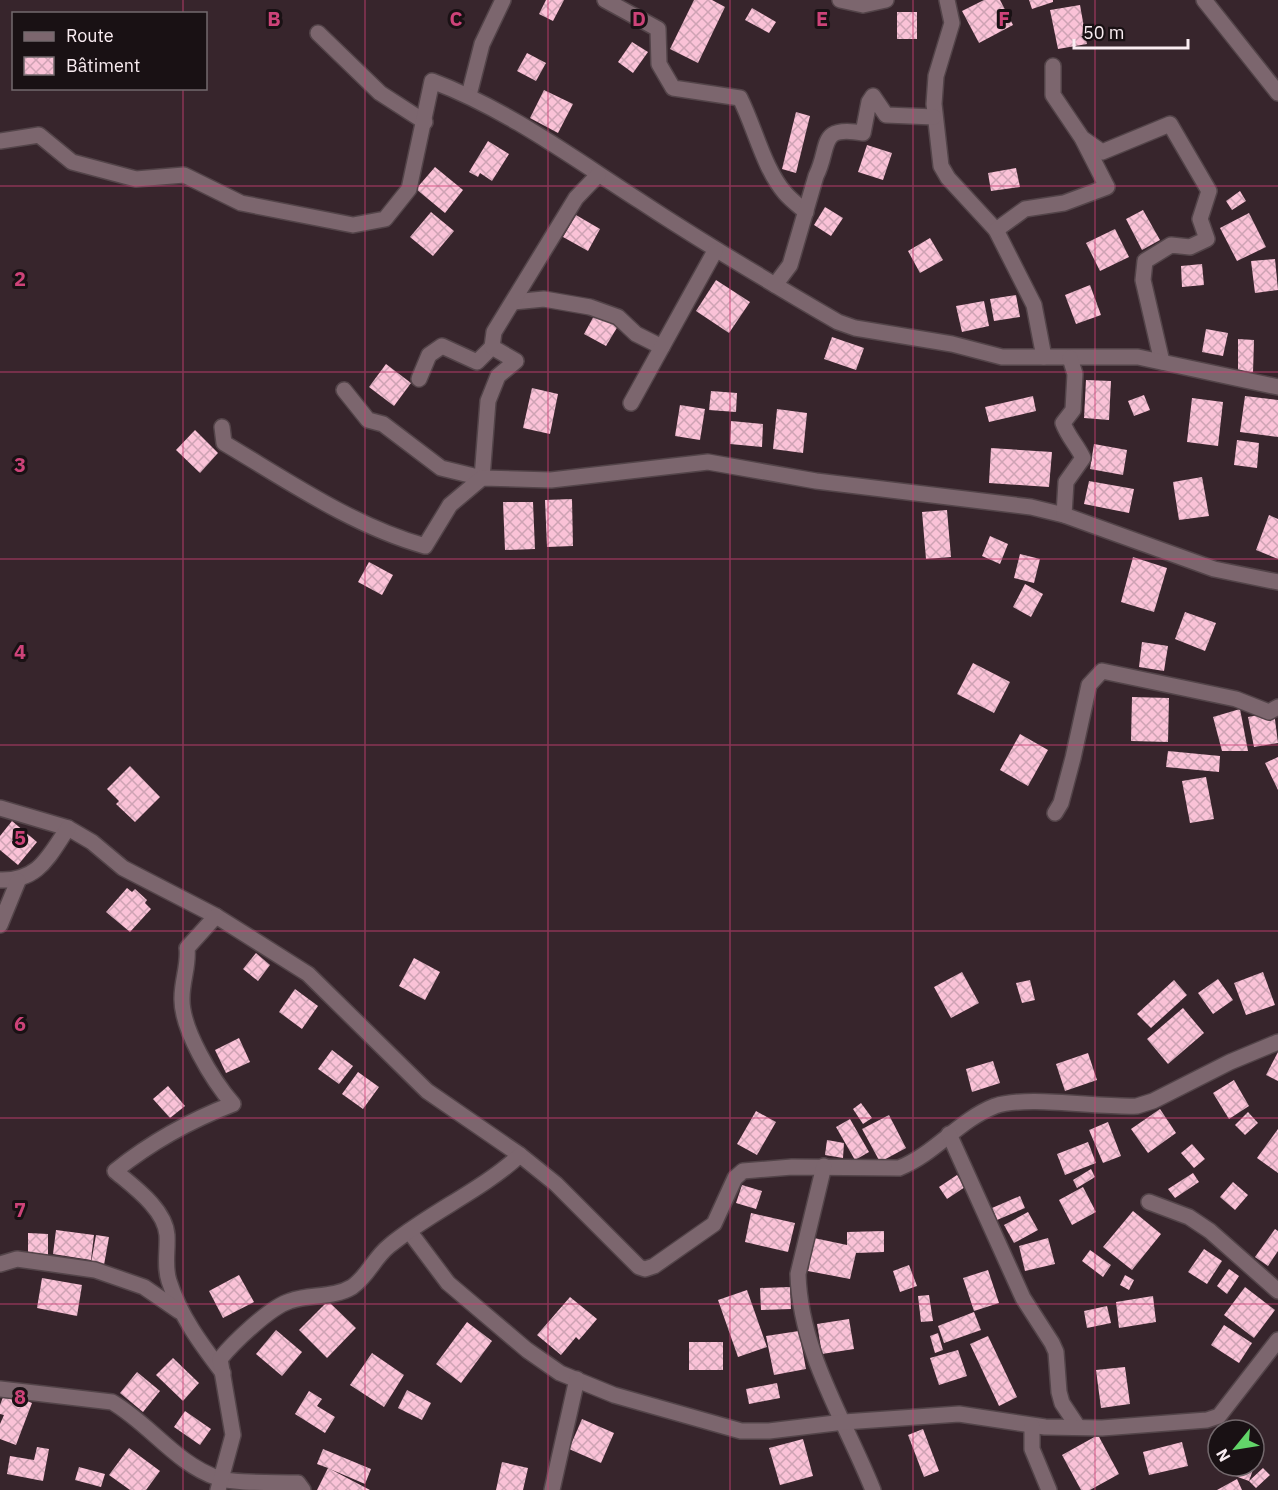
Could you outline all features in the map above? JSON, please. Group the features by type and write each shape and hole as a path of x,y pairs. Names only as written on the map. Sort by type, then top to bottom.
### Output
{"street":[{"path":"469,95 482,44 503,0"},
{"path":"605,0 658,29 659,64 672,88 740,98 751,120 769,170 785,194 806,212"},
{"path":"840,0 863,5 886,0"},
{"path":"947,0 952,23 936,76 934,117 941,166 948,178 996,230 1034,305 1044,357"},
{"path":"1204,0 1278,93"},
{"path":"318,33 381,93 424,122"},
{"path":"996,230 1025,209 1064,203 1107,187 1082,138 1053,95 1053,66"},
{"path":"0,141 39,135 72,162 136,179 184,176 241,203 353,225 385,219 409,189 432,81 469,95 715,251 838,321 855,328 952,344 1002,357 1138,357 1278,387"},
{"path":"775,285 790,264 822,163 825,144 834,133 848,130 863,133 869,102 873,96 886,115 934,117"},
{"path":"1082,138 1102,152 1170,124 1209,191 1200,219 1207,239 1190,247 1171,245 1145,261 1143,280 1162,363"},
{"path":"419,379 429,355 442,346 477,362 492,347 494,332 576,198 598,175"},
{"path":"631,403 715,251"},
{"path":"513,302 544,299 590,307 618,317 636,334 662,347"},
{"path":"222,427 224,443 310,494 394,537 425,546 450,505 483,478 488,401 498,376 516,361 492,347"},
{"path":"1064,515 1066,482 1083,458 1076,442 1068,437 1063,423 1073,410 1075,374 1070,357"},
{"path":"344,390 368,420 383,424 441,468 483,478 551,480 708,462 816,481 1020,506 1064,515 1214,569 1278,582"},
{"path":"1055,813 1061,803 1089,685 1102,671 1236,699 1269,712 1278,707"},
{"path":"0,808 68,828 92,842 123,868 216,916 308,974 427,1091 520,1155 556,1184 639,1267 645,1269 663,1260 714,1224 735,1178 743,1171 824,1166 899,1168 915,1162 949,1134 976,1116 1003,1104 1137,1106 1153,1101 1230,1062 1278,1042"},
{"path":"0,880 18,880 41,867 68,828"},
{"path":"0,925 18,880"},
{"path":"216,916 187,948 188,958 181,999 188,1028 198,1050 211,1071 214,1082 233,1104 195,1119 136,1154 115,1171 139,1191 165,1223 166,1267 179,1311 223,1373"},
{"path":"949,1134 1023,1298 1056,1352 1062,1403 1078,1427"},
{"path":"219,1484 233,1435 232,1419 224,1395 220,1359 229,1348 288,1301 342,1292 352,1286 362,1279 387,1248 432,1213 503,1170 520,1155"},
{"path":"824,1166 798,1274 799,1293 818,1368 873,1490"},
{"path":"1149,1202 1189,1217 1210,1231 1278,1291"},
{"path":"410,1231 448,1283 527,1350 560,1373 615,1395 741,1431 769,1431 844,1422 959,1414 1032,1426 1078,1427 1213,1419 1219,1416 1278,1340"},
{"path":"0,1264 17,1259 95,1270 144,1287 179,1311"},
{"path":"552,1490 577,1379"},
{"path":"0,1389 112,1402 127,1411 174,1452 219,1484 298,1483 303,1490"},
{"path":"1032,1426 1032,1449 1048,1490"}],"building":[{"path":"546,0 564,0 553,21 539,14"},
{"path":"694,0 712,0 725,7 698,63 670,49"},
{"path":"984,0 1000,0 1013,25 979,43 962,11"},
{"path":"1029,0 1053,0 1053,2 1032,9"},
{"path":"1080,5 1087,44 1058,49 1050,10"},
{"path":"752,8 776,22 769,33 745,20"},
{"path":"897,12 917,12 917,39 897,39"},
{"path":"632,42 648,52 633,73 618,62"},
{"path":"527,53 546,63 536,81 517,71"},
{"path":"544,90 573,104 558,133 530,118"},
{"path":"796,112 810,116 796,173 782,169"},
{"path":"488,141 509,154 492,181 480,173 478,177 469,172"},
{"path":"867,145 892,153 883,180 858,172"},
{"path":"435,167 463,190 445,213 416,189"},
{"path":"1016,168 1020,187 991,191 988,173"},
{"path":"1240,191 1246,201 1232,210 1226,201"},
{"path":"825,207 843,218 831,236 814,225"},
{"path":"1143,210 1160,240 1142,250 1126,219"},
{"path":"431,212 454,231 433,256 410,237"},
{"path":"1249,213 1266,247 1237,261 1220,228"},
{"path":"576,215 600,229 588,251 563,237"},
{"path":"1115,229 1129,257 1100,271 1086,243"},
{"path":"930,238 943,260 920,273 908,251"},
{"path":"1275,259 1278,290 1255,293 1251,261"},
{"path":"1202,264 1204,285 1182,287 1181,266"},
{"path":"716,280 750,302 729,333 696,311"},
{"path":"1090,285 1101,315 1076,324 1065,295"},
{"path":"1016,295 1020,317 994,321 990,299"},
{"path":"984,301 989,326 962,332 956,306"},
{"path":"595,314 618,326 606,346 584,334"},
{"path":"1206,329 1228,333 1223,356 1202,352"},
{"path":"832,337 864,348 856,370 824,359"},
{"path":"1238,339 1254,340 1253,372 1238,372"},
{"path":"386,364 411,383 394,406 369,387"},
{"path":"1086,380 1111,381 1109,420 1084,418"},
{"path":"532,388 558,394 550,434 523,428"},
{"path":"711,391 737,393 736,412 709,410"},
{"path":"1144,395 1150,410 1134,416 1128,401"},
{"path":"1033,396 1036,411 989,422 985,407"},
{"path":"1245,396 1278,400 1278,437 1240,432"},
{"path":"1192,398 1223,402 1218,446 1187,442"},
{"path":"680,405 705,409 700,440 675,436"},
{"path":"777,409 807,413 803,453 773,449"},
{"path":"731,421 763,424 762,447 730,444"},
{"path":"195,430 218,453 200,473 176,450"},
{"path":"1237,440 1259,443 1257,468 1234,465"},
{"path":"1094,444 1127,450 1123,475 1090,469"},
{"path":"991,448 1052,452 1049,487 989,483"},
{"path":"1202,477 1209,516 1179,520 1173,482"},
{"path":"1089,481 1134,489 1129,513 1084,504"},
{"path":"572,499 573,546 547,547 545,500"},
{"path":"503,502 533,502 535,549 505,550"},
{"path":"947,510 951,557 926,559 922,512"},
{"path":"1269,515 1278,519 1278,559 1256,550"},
{"path":"990,536 1008,544 1000,564 982,556"},
{"path":"1020,554 1040,559 1034,583 1014,578"},
{"path":"1133,557 1167,568 1154,612 1121,602"},
{"path":"369,562 393,575 382,595 358,582"},
{"path":"1025,584 1043,594 1031,617 1013,607"},
{"path":"1185,612 1216,623 1205,651 1175,639"},
{"path":"1142,642 1168,646 1164,671 1139,667"},
{"path":"973,663 1010,682 994,713 957,694"},
{"path":"1132,697 1169,698 1168,742 1131,741"},
{"path":"1240,709 1248,751 1222,751 1213,717"},
{"path":"1274,712 1278,743 1254,747 1248,717"},
{"path":"1020,734 1048,750 1028,786 1000,770"},
{"path":"1168,751 1220,756 1219,772 1166,767"},
{"path":"1278,757 1278,790 1265,763"},
{"path":"130,766 160,797 135,822 116,804 119,801 107,789"},
{"path":"1206,777 1214,819 1190,823 1182,781"},
{"path":"12,821 37,842 18,865 0,850 0,836"},
{"path":"127,888 132,892 135,889 147,900 145,903 151,909 130,932 106,912"},
{"path":"256,953 270,965 258,981 243,969"},
{"path":"414,958 440,972 425,1000 399,986"},
{"path":"962,972 979,1003 951,1018 934,987"},
{"path":"1263,972 1275,1005 1246,1015 1234,983"},
{"path":"1218,979 1233,1000 1213,1014 1198,993"},
{"path":"1030,980 1035,1000 1022,1003 1016,983"},
{"path":"1174,980 1187,995 1151,1028 1137,1014"},
{"path":"295,989 318,1006 302,1029 279,1012"},
{"path":"1183,1008 1204,1033 1168,1064 1147,1039"},
{"path":"239,1038 250,1062 226,1073 215,1050"},
{"path":"332,1050 353,1066 339,1084 318,1069"},
{"path":"1278,1052 1278,1081 1266,1075"},
{"path":"1088,1053 1097,1080 1065,1091 1056,1064"},
{"path":"993,1061 1000,1083 972,1092 966,1069"},
{"path":"358,1072 379,1087 363,1109 342,1094"},
{"path":"1234,1080 1249,1106 1229,1119 1213,1093"},
{"path":"168,1086 185,1106 170,1118 153,1099"},
{"path":"861,1103 872,1118 863,1124 853,1109"},
{"path":"1160,1109 1176,1133 1148,1153 1131,1129"},
{"path":"756,1111 776,1122 757,1155 737,1144"},
{"path":"1248,1112 1258,1123 1245,1135 1235,1125"},
{"path":"889,1115 906,1148 880,1162 862,1129"},
{"path":"850,1119 869,1152 855,1160 836,1127"},
{"path":"1108,1122 1121,1156 1103,1163 1089,1130"},
{"path":"1278,1129 1278,1173 1257,1158"},
{"path":"827,1140 844,1143 843,1158 825,1155"},
{"path":"1088,1142 1096,1163 1065,1175 1057,1154"},
{"path":"1192,1144 1205,1159 1194,1168 1181,1153"},
{"path":"1091,1169 1095,1177 1077,1188 1073,1180"},
{"path":"1193,1173 1199,1182 1175,1198 1168,1189"},
{"path":"957,1175 965,1187 947,1199 939,1187"},
{"path":"1233,1182 1248,1195 1235,1210 1220,1197"},
{"path":"742,1185 762,1191 756,1209 736,1203"},
{"path":"1083,1187 1096,1212 1072,1225 1059,1200"},
{"path":"1020,1196 1025,1208 997,1220 992,1208"},
{"path":"1133,1211 1161,1234 1132,1270 1103,1247"},
{"path":"1028,1212 1038,1230 1014,1243 1004,1225"},
{"path":"751,1213 795,1223 788,1252 745,1242"},
{"path":"1275,1229 1278,1231 1278,1251 1268,1266 1255,1257"},
{"path":"56,1230 94,1235 91,1260 53,1254"},
{"path":"884,1231 884,1252 856,1253 850,1279 808,1271 814,1238 847,1245 847,1232"},
{"path":"28,1233 48,1234 48,1257 28,1257"},
{"path":"96,1235 109,1237 104,1265 91,1263"},
{"path":"1048,1238 1055,1264 1025,1271 1019,1246"},
{"path":"1204,1249 1222,1261 1207,1284 1188,1272"},
{"path":"1090,1250 1111,1265 1103,1277 1082,1261"},
{"path":"909,1265 917,1286 900,1292 893,1271"},
{"path":"1229,1269 1239,1276 1227,1294 1217,1286"},
{"path":"988,1270 999,1303 974,1311 963,1278"},
{"path":"239,1275 254,1302 223,1318 209,1291"},
{"path":"1125,1275 1134,1280 1129,1290 1120,1285"},
{"path":"42,1278 82,1285 77,1316 37,1308"},
{"path":"790,1287 791,1309 761,1310 760,1288"},
{"path":"1245,1287 1275,1310 1254,1338 1224,1315"},
{"path":"747,1290 767,1347 738,1357 718,1300"},
{"path":"929,1295 933,1321 921,1322 918,1296"},
{"path":"1153,1296 1156,1322 1119,1328 1116,1302"},
{"path":"570,1297 597,1319 579,1340 576,1337 561,1355 537,1335"},
{"path":"328,1301 356,1328 327,1358 299,1330"},
{"path":"1107,1306 1111,1323 1087,1328 1084,1311"},
{"path":"974,1312 981,1330 944,1343 938,1326"},
{"path":"849,1319 854,1349 822,1354 817,1324"},
{"path":"467,1322 492,1341 461,1383 436,1364"},
{"path":"1224,1325 1252,1343 1239,1363 1211,1345"},
{"path":"276,1330 302,1352 282,1376 256,1354"},
{"path":"799,1331 806,1369 774,1375 766,1336"},
{"path":"938,1333 943,1350 935,1353 930,1336"},
{"path":"988,1336 1017,1397 999,1406 970,1344"},
{"path":"689,1342 723,1342 723,1370 689,1370"},
{"path":"958,1350 967,1376 939,1385 930,1358"},
{"path":"372,1353 404,1375 384,1407 350,1385"},
{"path":"173,1358 199,1383 183,1401 156,1375"},
{"path":"1125,1367 1130,1404 1101,1408 1096,1370"},
{"path":"137,1372 160,1391 143,1412 120,1393"},
{"path":"777,1383 780,1398 749,1404 746,1389"},
{"path":"407,1390 431,1403 422,1420 398,1408"},
{"path":"309,1391 322,1399 317,1406 335,1417 325,1433 295,1414"},
{"path":"5,1392 32,1403 16,1445 0,1439 0,1424 4,1415 0,1414 0,1405"},
{"path":"185,1411 211,1429 200,1445 174,1427"},
{"path":"582,1419 614,1433 601,1463 569,1449"},
{"path":"923,1429 939,1471 924,1477 908,1435"},
{"path":"1098,1435 1119,1474 1090,1490 1081,1490 1062,1455"},
{"path":"803,1439 813,1476 780,1485 769,1448"},
{"path":"1182,1442 1188,1466 1149,1475 1143,1452"},
{"path":"37,1447 49,1449 43,1481 7,1474 10,1456 34,1460"},
{"path":"129,1448 160,1471 146,1490 130,1490 109,1475"},
{"path":"323,1449 371,1469 365,1484 330,1469 370,1490 317,1490 328,1468 317,1464"},
{"path":"502,1462 528,1468 523,1490 496,1490"},
{"path":"79,1467 105,1474 101,1487 75,1480"},
{"path":"1266,1471 1270,1475 1256,1488 1249,1481 1252,1478 1266,1478"},
{"path":"1237,1479 1242,1490 1217,1490"}]}
